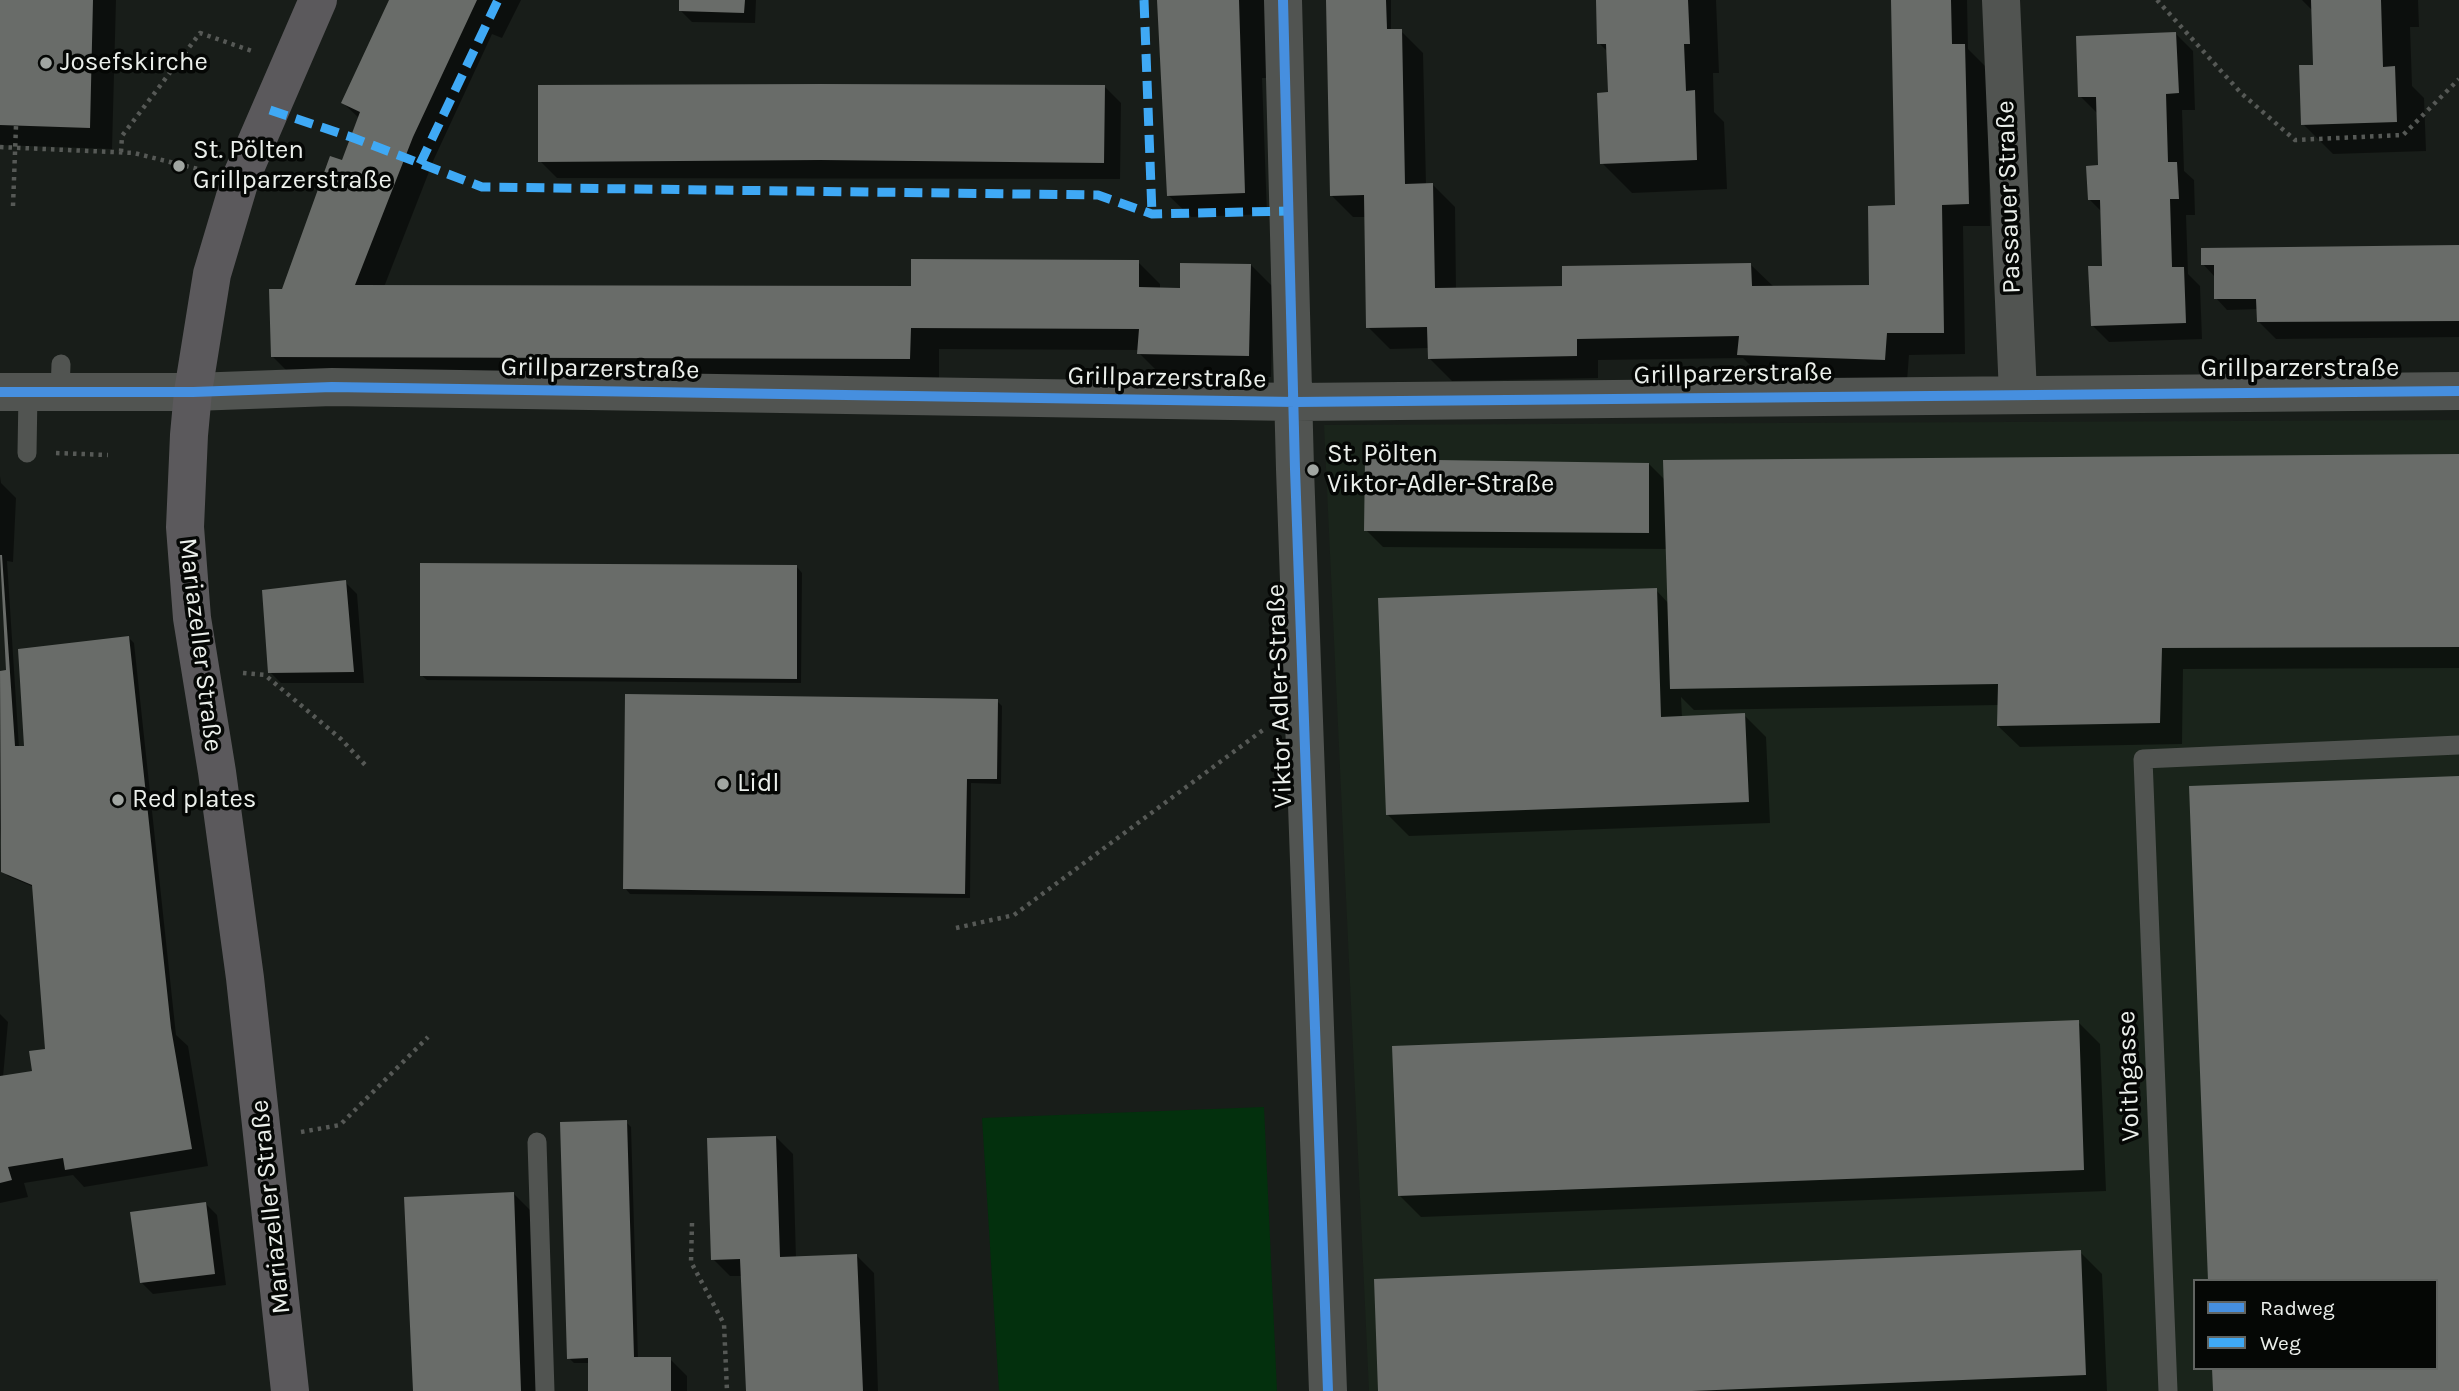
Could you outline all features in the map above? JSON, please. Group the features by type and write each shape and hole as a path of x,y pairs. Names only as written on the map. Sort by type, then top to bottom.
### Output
{"main road":[{"name":"Mariazeller Straße","path":"290,1391 264,1138 223,814 188,582 185,527 187,456 193,393 212,274 240,180 318,0"}],"street":[{"name":"Viktor Adler-Straße","path":"1283,0 1303,700 1328,1391"},
{"name":"Passauer Straße","path":"2001,0 2018,394"},
{"name":"Grillparzerstraße","path":"37,386 193,393 332,387 1295,402 2459,391"}],"lane":[{"path":"27,453 37,386"},
{"name":"Voithgasse","path":"2168,1391 2143,759 2459,745"},
{"path":"537,1142 545,1391"}],"path":[{"path":"2157,0 2241,93 2295,140 2403,135 2459,79"},
{"path":"121,152 122,136 200,33 291,64"},
{"path":"13,206 16,126"},
{"path":"0,147 134,153 240,180"},
{"path":"57,453 108,455"},
{"path":"200,669 265,675 341,738 368,768"},
{"path":"956,928 1014,915 1303,700"},
{"path":"264,1138 340,1125 428,1037"},
{"path":"692,1223 691,1262 724,1324 727,1391"}],"shaded area":[{"path":"2459,420 2459,1391 1369,1391 1324,425"}],"green space":[{"path":"1264,1107 1277,1391 999,1391 982,1118"}],"building":[{"name":"Josefskirche","path":"0,0 93,0 90,128 0,125"},
{"path":"389,0 477,0 413,137 355,285 911,286 911,259 1139,260 1139,287 1180,288 1180,263 1251,264 1249,356 1137,354 1139,329 911,328 910,359 271,357 269,289 282,289 330,156 342,160 360,112 341,103"},
{"path":"679,0 745,0 744,13 679,11"},
{"path":"1157,0 1239,0 1245,193 1167,196"},
{"path":"1326,0 1386,0 1387,29 1402,29 1405,184 1433,183 1435,288 1562,286 1562,266 1751,263 1752,286 1869,285 1868,206 1895,205 1891,0 1951,0 1952,44 1965,44 1969,204 1942,205 1944,333 1887,333 1885,360 1737,355 1739,336 1577,339 1577,356 1428,359 1427,327 1366,328 1364,195 1330,196"},
{"path":"1596,0 1688,0 1690,44 1684,44 1686,91 1695,90 1697,160 1600,164 1597,93 1608,92 1606,44 1597,44"},
{"path":"2311,0 2381,0 2383,67 2395,66 2397,122 2301,125 2299,65 2313,65"},
{"path":"2176,32 2179,93 2166,94 2168,162 2177,162 2179,199 2170,199 2172,267 2184,267 2186,323 2091,326 2088,266 2102,266 2100,200 2088,200 2086,166 2098,165 2096,97 2078,97 2076,36"},
{"path":"538,85 1105,85 1104,163 821,160 538,162"},
{"path":"2459,245 2459,321 2257,322 2256,299 2214,299 2214,265 2201,265 2201,248"},
{"path":"2459,454 2459,647 2162,648 2160,723 1997,726 1998,684 1670,689 1663,460"},
{"path":"1365,459 1649,463 1649,533 1364,531"},
{"path":"0,555 15,746 24,746 18,649 129,636 171,1028 192,1149 65,1170 63,1158 8,1167 12,1180 0,1183 0,1076 32,1071 29,1051 45,1049 32,885 1,872 0,671 6,670"},
{"path":"420,563 797,565 797,679 420,676"},
{"path":"346,580 354,672 268,673 262,590"},
{"path":"1657,588 1661,717 1745,713 1749,802 1386,815 1378,598"},
{"path":"625,694 998,699 997,779 967,779 965,894 623,889"},
{"path":"2459,776 2459,1391 2213,1391 2212,1370 2438,1370 2438,1279 2208,1279 2189,786"},
{"path":"2079,1020 2084,1170 1398,1196 1392,1046"},
{"path":"627,1120 634,1357 671,1357 671,1391 588,1391 588,1358 567,1359 560,1122"},
{"path":"776,1136 780,1257 857,1254 863,1391 746,1391 740,1259 711,1260 707,1138"},
{"path":"514,1192 521,1391 413,1391 404,1197"},
{"path":"206,1202 215,1274 140,1283 130,1212"},
{"path":"2081,1250 2086,1375 1692,1391 1378,1391 1374,1279"}],"marked path":[{"path":"420,164 498,0"},
{"path":"1144,0 1152,214"},
{"path":"270,110 351,137 482,187 1098,195 1152,214 1290,211"}],"cycle path":[{"path":"1283,0 1295,469 1328,1391"},
{"path":"0,392 193,392 332,387 1295,402 2459,391"}],"place":[{"name":"Josefskirche","path":"46,63"},
{"name":"St. Pölten Grillparzerstraße","path":"179,166"},
{"name":"St. Pölten Viktor-Adler-Straße","path":"1313,470"},
{"name":"Lidl","path":"723,784"},
{"name":"Red plates","path":"118,800"}]}
